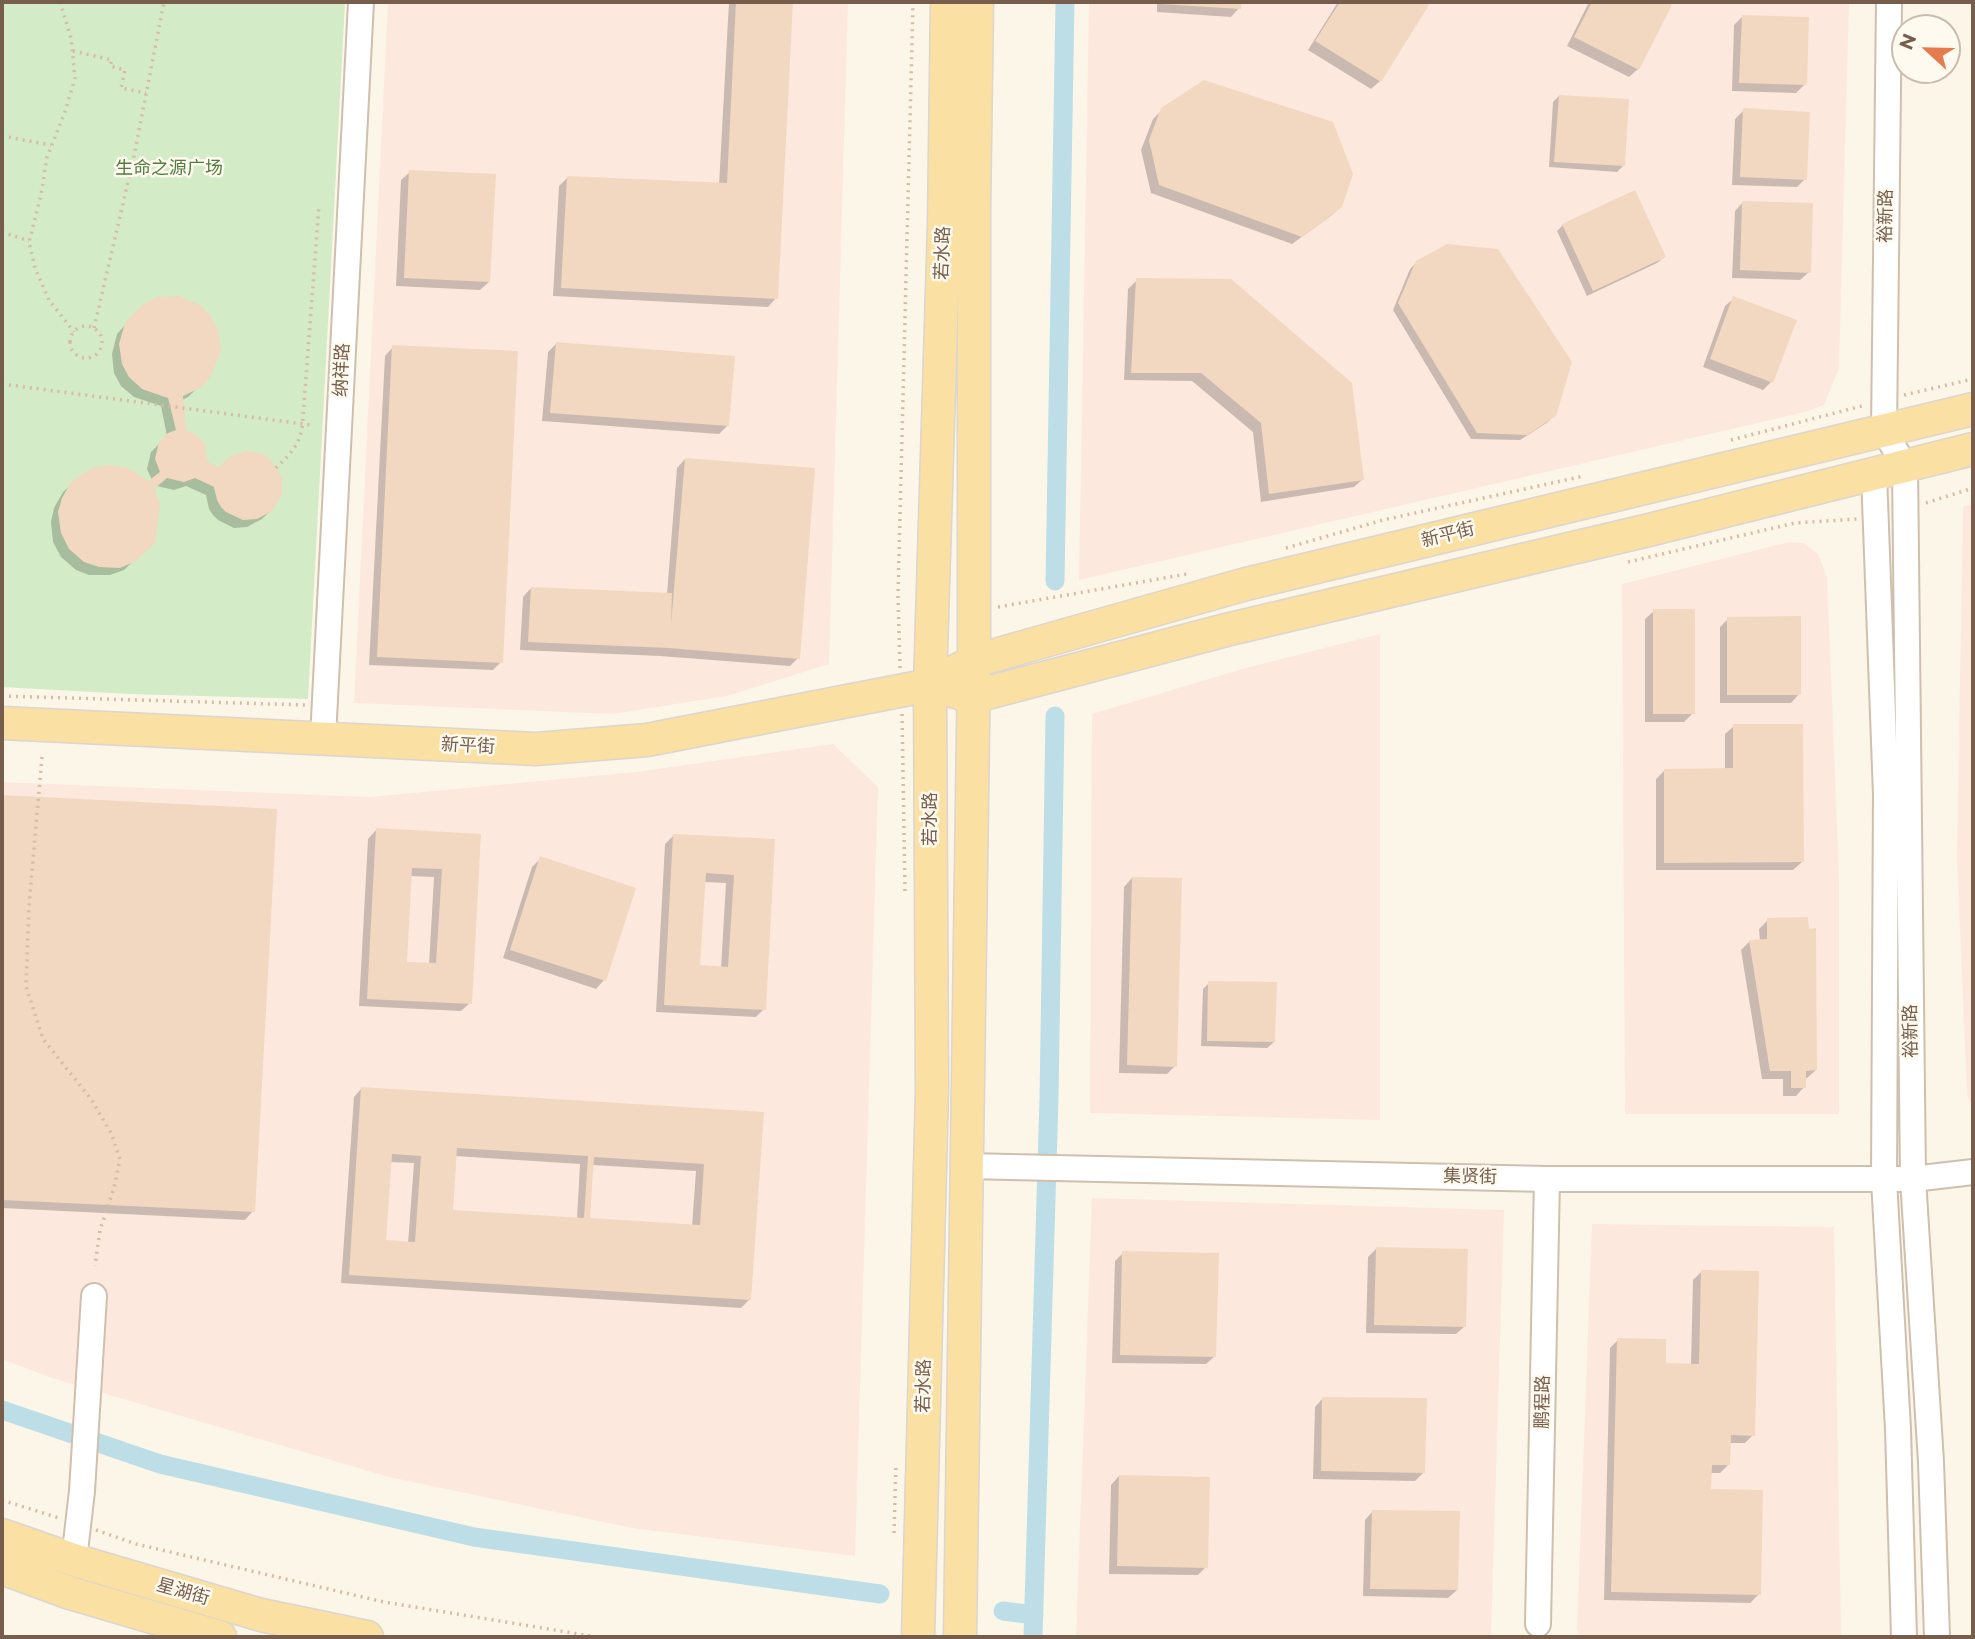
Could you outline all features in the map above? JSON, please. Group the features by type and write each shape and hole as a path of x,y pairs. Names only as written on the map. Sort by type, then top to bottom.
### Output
{"main road":[{"name":"若水路","path":"918,1637 932,1090 915,688 944,225 947,2"},
{"name":"若水路","path":"960,1637 974,661 977,2"},
{"name":"新平街","path":"2,723 536,749 633,742 915,688 974,661 1246,584 1884,415 1973,409"},
{"name":"裕新路","path":"1874,474 1884,415"},
{"path":"972,697 1226,630 1662,527 1973,449"},
{"name":"新平街","path":"915,688 972,697"},
{"name":"星湖街","path":"2,1535 74,1560 261,1615 368,1637"},
{"name":"星湖街","path":"2,1568 70,1593 220,1637"}],"street":[{"name":"纳祥路","path":"323,738 361,2"},
{"name":"裕新路","path":"1889,2 1884,415 1905,467 1913,1180 1931,1462 1937,1637"},
{"name":"裕新路","path":"1874,474 1886,795 1884,1180 1898,1429 1904,1637"},
{"name":"集贤街","path":"966,1166 1547,1179 1913,1180 1973,1172"},
{"name":"鹏程路","path":"1538,1624 1547,1179"},
{"path":"74,1560 82,1491 94,1296"}],"path":[{"path":"60,2 71,38 75,78 51,145 29,241 35,268 49,300 74,332"},
{"path":"94,328 134,156 164,2"},
{"path":"908,901 905,889 915,688 898,595 913,2"},
{"path":"73,51 112,60 110,66 125,70 121,88 146,93"},
{"path":"2,136 51,145"},
{"path":"276,468 297,444 302,424 318,205"},
{"path":"2,232 29,241"},
{"path":"80,327 94,328 101,334 101,349 96,356 81,358 75,354 70,339 80,327"},
{"path":"1728,441 1884,415 1973,379"},
{"path":"2,384 311,425"},
{"path":"1280,549 1383,520 1596,473"},
{"path":"993,607 1189,573"},
{"path":"2,696 324,706"},
{"path":"42,757 29,906 26,986 43,1039 91,1100 111,1133 120,1158 114,1188 100,1230 95,1266"},
{"path":"894,1538 898,1457"},
{"path":"2,1500 136,1544 384,1602 597,1637"}],"shaded area":[{"path":"388,2 848,2 829,664 727,696 612,714 354,703"},
{"path":"1089,2 1849,2 1839,368 1824,405 1805,412 1079,580"},
{"path":"1973,504 1973,1108 1967,1095 1957,857 1963,507"},
{"path":"1789,542 1803,543 1818,554 1827,577 1839,877 1839,1114 1625,1114 1622,584"},
{"path":"1380,634 1380,1120 1090,1113 1092,714 1242,669"},
{"path":"833,744 878,787 855,1556 632,1528 389,1477 52,1378 2,1359 2,782 370,797 636,772"},
{"path":"1092,1198 1504,1210 1491,1637 1076,1637"},
{"path":"1592,1224 1834,1227 1841,1637 1580,1637 1577,1629"}],"green space":[{"name":"生命之源广场","path":"2,2 345,2 308,699 2,687"}],"building":[{"path":"736,2 793,2 778,299 561,288 567,176 727,183"},
{"path":"1241,2 1241,9 1161,4"},
{"path":"1340,2 1423,2 1429,5 1381,82 1315,41"},
{"path":"1592,2 1666,2 1672,5 1639,70 1574,37"},
{"path":"1742,15 1809,17 1807,85 1739,83"},
{"path":"1204,80 1333,122 1353,174 1342,207 1302,237 1159,185 1149,140 1161,108"},
{"path":"1559,95 1629,99 1625,166 1554,162"},
{"path":"1743,108 1810,112 1807,180 1740,177"},
{"path":"409,170 496,174 490,282 404,278"},
{"path":"1635,190 1666,257 1593,291 1562,224"},
{"path":"1742,201 1813,203 1811,273 1740,270"},
{"path":"1447,244 1498,249 1572,362 1556,416 1527,435 1477,433 1398,303 1416,261"},
{"path":"1136,278 1231,279 1352,383 1364,480 1269,494 1261,423 1201,373 1131,373"},
{"path":"179,296 200,305 211,316 218,330 221,350 209,380 183,396 186,430 205,444 207,462 219,467 238,453 261,453 271,460 282,478 282,493 272,511 257,519 243,520 221,507 214,487 195,478 184,482 167,478 154,489 160,504 155,543 134,562 120,568 99,567 84,562 69,549 61,533 58,512 62,498 71,482 92,468 109,465 128,468 148,481 160,472 155,459 159,442 168,433 176,430 168,398 142,389 129,377 122,364 119,344 125,323 143,304 158,297"},
{"path":"1733,296 1797,320 1773,383 1710,359"},
{"path":"556,342 735,356 729,426 550,413"},
{"path":"392,345 518,351 503,663 377,657"},
{"path":"685,458 815,468 800,659 669,648 528,642 531,587 672,593 671,625"},
{"path":"1653,609 1695,609 1695,714 1653,714"},
{"path":"1801,616 1801,695 1727,695 1727,617"},
{"path":"1733,724 1803,724 1804,862 1664,863 1664,769 1733,768"},
{"path":"2,795 277,809 255,1212 2,1200"},
{"path":"376,828 481,834 472,1004 367,999","holes":["412,868 442,869 436,963 407,962"]},
{"path":"673,834 775,839 766,1010 664,1005","holes":["706,873 734,875 728,967 700,965"]},
{"path":"540,856 636,888 606,981 510,950"},
{"path":"1132,877 1182,878 1177,1067 1127,1065"},
{"path":"1808,917 1809,929 1816,928 1817,1070 1806,1071 1806,1088 1791,1088 1791,1071 1770,1071 1749,940 1767,939 1767,918"},
{"path":"1208,981 1277,982 1275,1042 1207,1041"},
{"path":"361,1087 764,1112 751,1300 349,1275","holes":["457,1148 588,1156 584,1218 453,1210","392,1154 421,1156 415,1242 386,1240","594,1157 704,1164 700,1225 590,1218"]},
{"path":"1376,1247 1468,1249 1466,1327 1374,1325"},
{"path":"1122,1251 1219,1253 1216,1357 1120,1355"},
{"path":"1701,1270 1759,1271 1755,1436 1731,1435 1730,1465 1712,1465 1711,1489 1763,1490 1761,1595 1611,1592 1617,1338 1666,1339 1666,1363 1699,1364"},
{"path":"1322,1397 1427,1398 1425,1473 1321,1471"},
{"path":"1119,1475 1210,1477 1208,1568 1117,1566"},
{"path":"1372,1510 1460,1511 1458,1590 1370,1589"}],"waterway":[{"path":"1055,581 1065,2"},
{"path":"1033,1637 1049,1098 1055,716"},
{"path":"2,1410 160,1464 474,1537 880,1594"},
{"path":"1003,1611 1034,1615"}]}
